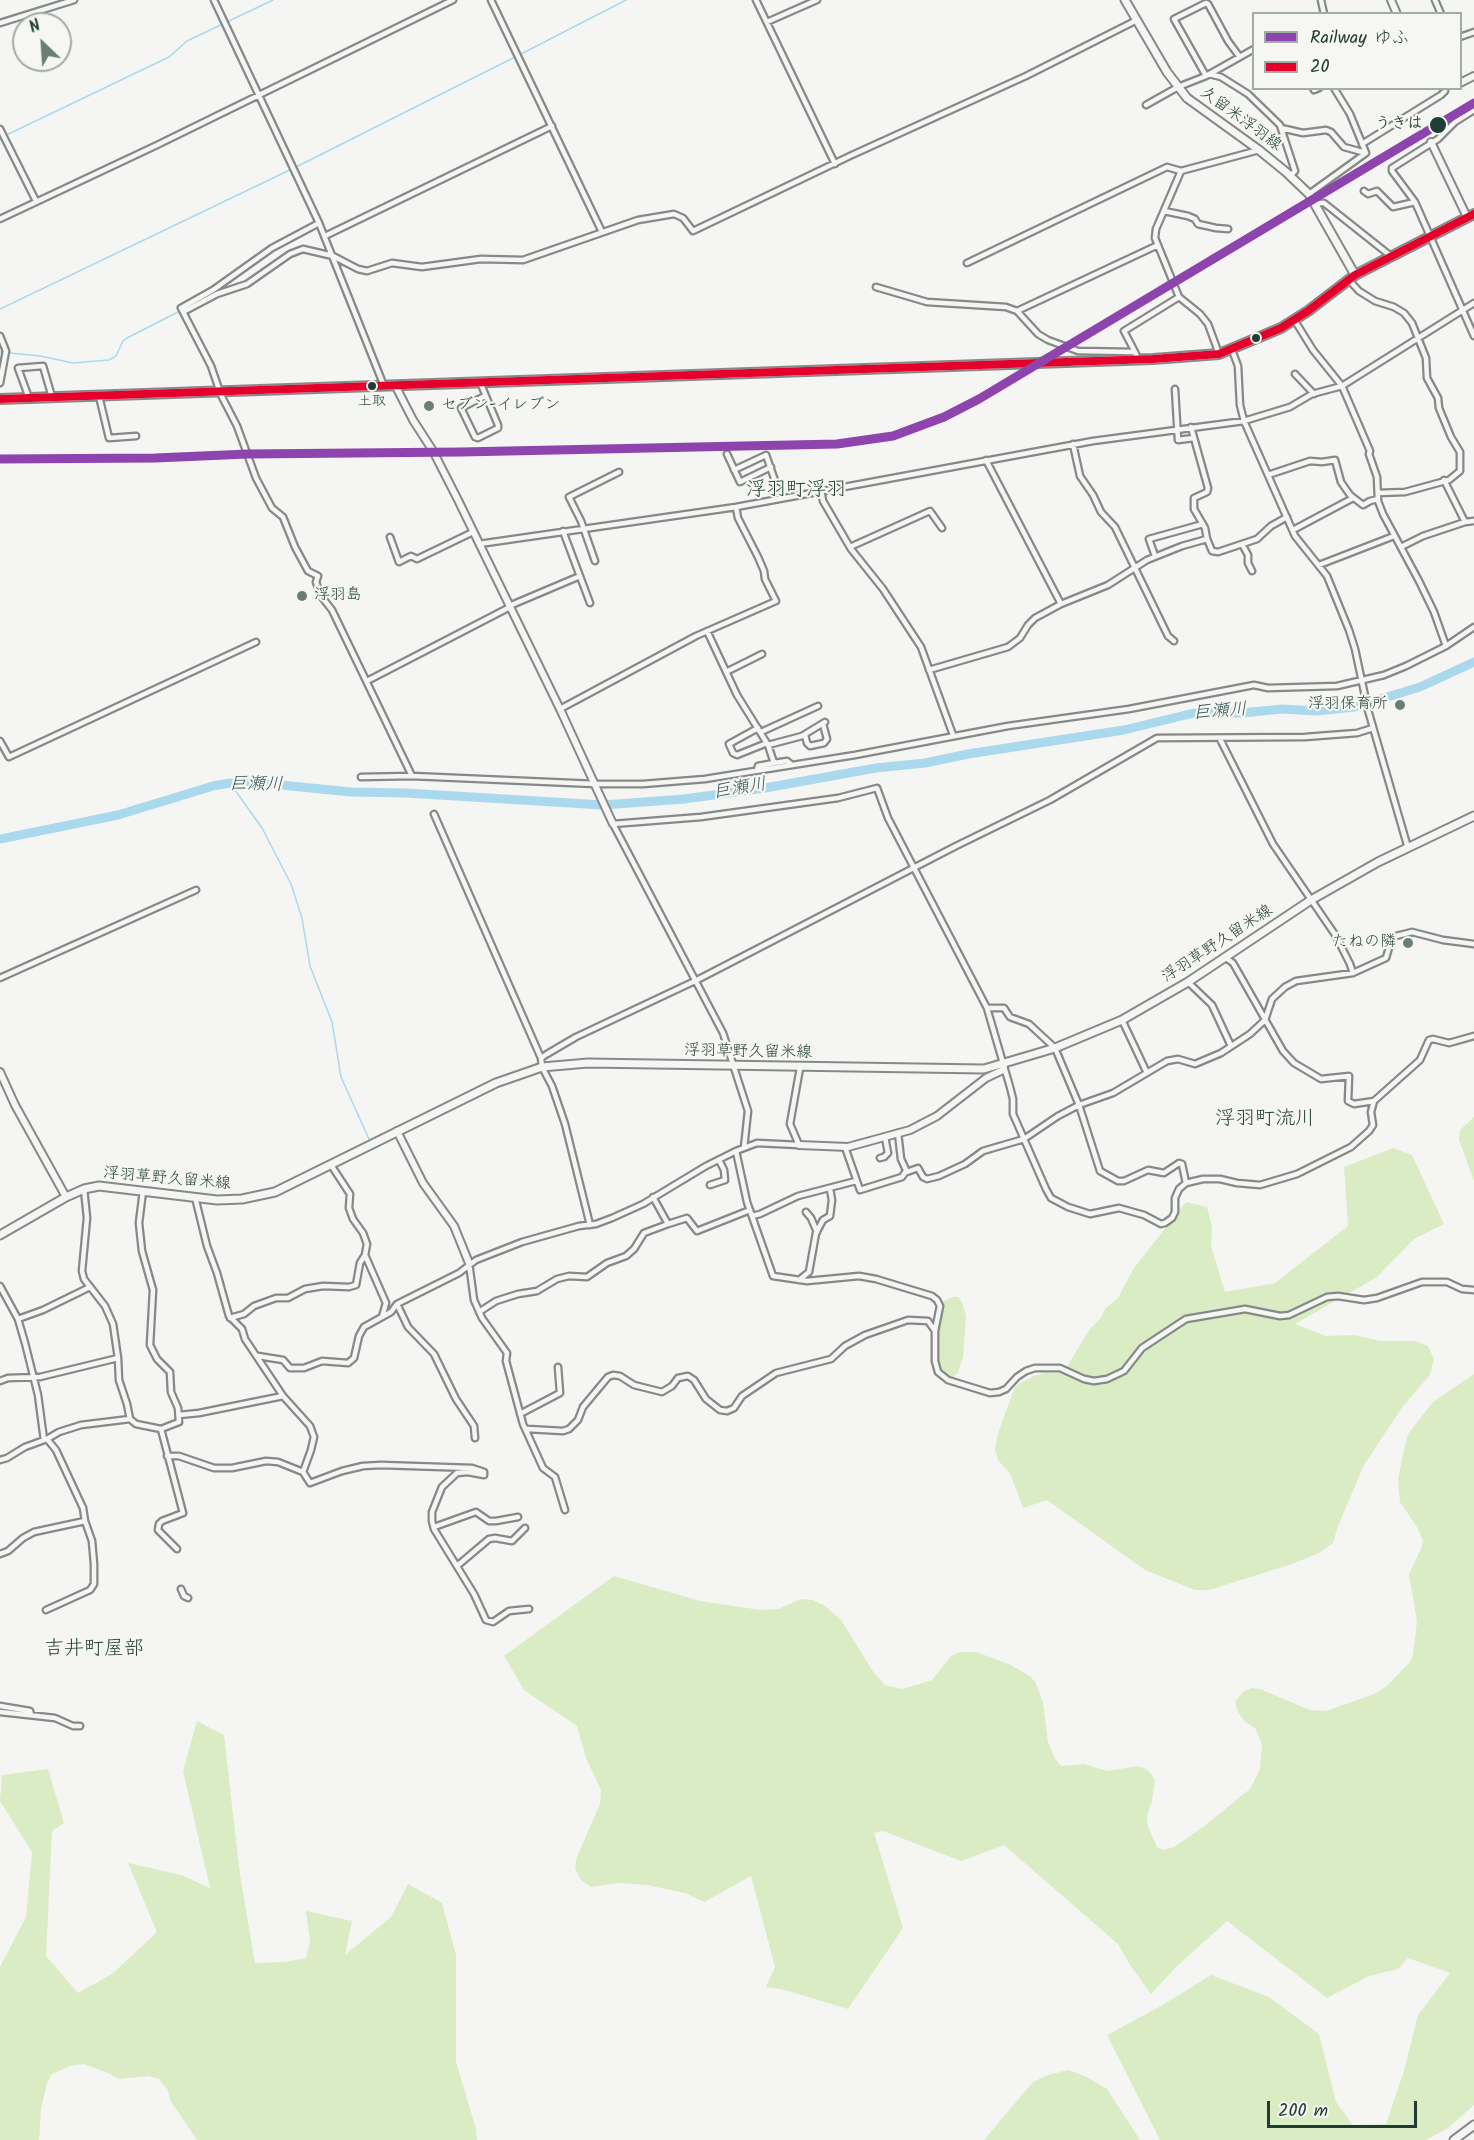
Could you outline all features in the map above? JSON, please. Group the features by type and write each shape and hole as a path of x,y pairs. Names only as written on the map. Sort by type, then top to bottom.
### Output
{"highway":[{"path":"0,399 1005,364 1136,356 1220,354 1295,321 1348,279 1471,215"}],"main road":[{"name":"久留米浮羽線","path":"1125,0 1187,99 1259,150 1309,194"},
{"path":"1309,194 1355,275"},
{"name":"浮羽草野久留米線","path":"0,1235 66,1197 84,1189 99,1186 229,1200 262,1195 331,1165 496,1083 542,1067 588,1063 963,1070 984,1069 1004,1064 1055,1048 1122,1020 1226,958 1311,900 1378,862 1474,816"},
{"path":"1454,2140 1474,2125"}],"street":[{"path":"0,23 74,0"},
{"path":"214,0 297,172 325,236 384,386"},
{"path":"0,219 453,0"},
{"path":"491,0 602,232"},
{"path":"756,0 835,164"},
{"path":"767,22 817,0"},
{"path":"1239,56 1208,4 1174,20 1208,75 1221,77 1248,94 1280,125 1295,171 1290,176"},
{"path":"182,311 217,294 247,284 297,250 308,250 333,256 358,269 367,271 392,263 422,267 481,260 523,260 638,220 674,214 684,218 693,231 1026,76 1137,20"},
{"path":"1146,105 1178,87 1208,75 1252,50"},
{"path":"1336,90 1350,114 1366,153"},
{"path":"1362,144 1441,95 1445,90"},
{"path":"1474,110 1455,122 1438,139 1392,168 1415,202 1474,336"},
{"path":"325,236 552,126"},
{"path":"1281,128 1303,133 1326,130 1331,132 1344,147 1366,153"},
{"path":"0,129 36,201"},
{"path":"1431,142 1471,215"},
{"path":"968,263 1167,167 1181,171 1259,150"},
{"path":"1309,194 1366,153"},
{"path":"1181,171 1156,229 1155,238 1179,297 1200,314 1208,324 1220,354"},
{"path":"1364,191 1368,194 1377,191 1393,207 1415,202"},
{"path":"1316,203 1323,204 1392,257"},
{"path":"1164,211 1188,216 1195,219 1198,224 1228,229"},
{"path":"182,311 272,248 319,223"},
{"path":"1017,311 1158,246"},
{"path":"1268,475 1310,461 1335,460 1341,482 1353,498 1363,505 1378,496 1405,492 1449,480 1460,471 1460,452 1451,437 1439,408 1438,398 1427,378 1426,358 1412,323 1404,313 1375,301 1359,291 1348,279"},
{"path":"876,287 927,302 1006,307 1017,311 1038,334 1078,351 1136,356"},
{"path":"1136,356 1124,331 1179,297"},
{"path":"479,544 736,507 1073,444 1244,421 1290,407 1314,394 1342,386 1474,303"},
{"path":"182,311 211,366 256,478 272,508 283,518 308,571 318,576 316,582 321,596 332,610 412,776"},
{"path":"1295,321 1313,350 1342,386 1371,451 1369,454 1377,477 1378,496 1383,514 1434,612 1446,646"},
{"path":"0,336 6,353 0,383"},
{"path":"1232,350 1238,366 1240,405 1244,421 1293,530 1327,576 1349,630 1368,710 1408,848"},
{"path":"29,398 18,368 43,366 52,397"},
{"path":"1295,374 1314,394"},
{"path":"480,382 498,428 478,438 461,408 485,396"},
{"path":"395,385 413,420 433,451 560,709 613,824 723,1033 748,1111 744,1148"},
{"path":"1175,389 1178,440 1194,438"},
{"path":"99,396 109,438 136,436"},
{"path":"1191,427 1208,488 1207,492 1194,498 1194,503 1196,514 1207,533 1212,551 1218,552 1257,539 1271,526 1287,518"},
{"path":"1073,444 1080,476 1101,512 1114,524 1168,636 1174,641"},
{"path":"727,454 740,482 771,467"},
{"path":"734,470 766,454 782,498"},
{"path":"986,460 1061,604"},
{"path":"595,561 584,528 569,497 619,472"},
{"path":"1444,480 1465,522"},
{"path":"821,490 823,501 850,547 883,589 921,647 953,735"},
{"path":"1293,530 1353,498"},
{"path":"560,709 707,631 776,601 765,579 758,557 738,519 736,507"},
{"path":"850,547 930,511 942,528"},
{"path":"1401,547 1423,536 1474,521"},
{"path":"1155,556 1149,539 1203,524"},
{"path":"563,531 590,603"},
{"path":"390,537 399,562 411,556 417,559 473,532"},
{"path":"1319,565 1394,536"},
{"path":"928,670 1008,647 1020,638 1035,618 1061,604 1108,585 1135,566 1155,556 1207,539"},
{"path":"1242,544 1252,572"},
{"path":"367,681 510,606 580,576"},
{"path":"361,777 412,776 595,784 685,782 855,755 953,735 1128,709 1254,685 1268,688 1337,686 1384,675 1446,646 1474,627"},
{"path":"707,631 737,695 767,744 774,763"},
{"path":"0,741 9,757 256,642"},
{"path":"726,672 762,654"},
{"path":"805,735 810,746 824,743 827,739 824,723 805,735 767,744 737,755 733,753 729,744 818,706"},
{"path":"541,1058 576,1037 697,980 983,832 1050,800 1157,738 1321,736 1357,733 1373,728"},
{"path":"1220,739 1273,844 1336,936 1353,973"},
{"path":"757,770 758,766 787,761 792,765"},
{"path":"613,824 701,818 838,798 877,788 888,818 987,1008 1004,1064 1014,1114 1051,1198 1090,1214 1119,1208 1144,1215 1161,1224 1172,1218 1175,1212 1175,1198 1179,1189 1186,1183 1203,1179 1220,1179 1260,1185 1297,1174 1351,1147 1369,1131 1373,1125 1371,1112 1374,1101 1420,1060 1430,1040 1449,1043 1474,1036"},
{"path":"434,814 552,1086 565,1124 590,1225"},
{"path":"0,978 196,890"},
{"path":"845,1147 860,1190 902,1177 906,1171 918,1168 923,1177 927,1179 965,1164 983,1151 1024,1139 1079,1105 1113,1093 1172,1059 1195,1064 1221,1053 1250,1034 1264,1020 1272,999 1296,981 1353,973 1386,958 1392,937 1400,933 1412,932 1443,940 1474,944"},
{"path":"1226,958 1233,963 1264,1020 1283,1051 1294,1063 1321,1078 1349,1076 1348,1101 1354,1104 1374,1101"},
{"path":"1188,982 1212,1005 1231,1046"},
{"path":"987,1008 1004,1008 1010,1017 1029,1024 1055,1048 1079,1105 1100,1171 1118,1181 1124,1181 1148,1170 1164,1173 1179,1163 1182,1164 1186,1183"},
{"path":"1122,1020 1147,1073"},
{"path":"258,1356 284,1360 290,1368 304,1368 322,1361 348,1363 354,1358 359,1336 364,1327 391,1312 397,1304 459,1273 469,1263 505,1248 612,1218 735,1151 757,1143 845,1147 922,1125 986,1078 1003,1070 1004,1064"},
{"path":"799,1145 790,1124 800,1068"},
{"path":"0,1072 15,1105 66,1197"},
{"path":"397,1131 423,1182 454,1226 469,1263 474,1300 479,1312 507,1353 506,1361 520,1414 543,1468 555,1478 565,1510"},
{"path":"898,1133 901,1159 906,1171"},
{"path":"880,1158 888,1153 885,1137"},
{"path":"735,1151 750,1210 773,1276 799,1280 859,1276 932,1296 940,1306 935,1331 935,1361 938,1372 948,1380 990,1393 999,1392 1026,1371 1035,1368 1060,1368 1094,1381 1107,1379 1124,1371 1142,1348 1186,1319 1245,1309 1280,1316 1289,1315 1327,1297 1338,1296 1364,1300 1377,1298 1422,1282 1447,1282 1462,1289 1474,1290"},
{"path":"710,1185 725,1180 724,1170 719,1160"},
{"path":"230,1318 244,1314 254,1306 276,1298 288,1298 305,1289 356,1285 360,1263 365,1255 367,1244 349,1208 350,1194 331,1165"},
{"path":"752,1216 760,1215 798,1196 856,1181"},
{"path":"84,1189 87,1218 81,1271 105,1306 113,1324 119,1380 128,1404 130,1419 136,1424 161,1429 179,1422 179,1415 171,1392 170,1372 157,1359 150,1345 153,1290 142,1251 139,1223 143,1191"},
{"path":"799,1280 809,1272 817,1232 822,1221 830,1216 832,1200 830,1189"},
{"path":"195,1197 207,1246 230,1318 242,1329 245,1339 283,1396 310,1426 314,1437 303,1472"},
{"path":"653,1197 668,1224"},
{"path":"479,1312 496,1301 537,1291 557,1279 592,1275 607,1263 626,1256 649,1230 687,1218 697,1231 750,1210"},
{"path":"806,1212 817,1232"},
{"path":"365,1255 386,1303 382,1317"},
{"path":"0,1286 18,1319 34,1377 45,1439 56,1450 74,1486 92,1541 93,1587 72,1600 46,1610"},
{"path":"18,1319 43,1310 90,1287"},
{"path":"397,1304 408,1327 434,1354 456,1399 474,1425 476,1438"},
{"path":"526,1430 563,1431 569,1429 578,1420 583,1407 608,1377 613,1375 620,1376 634,1385 662,1392 672,1386 678,1378 688,1376 694,1380 706,1399 720,1410 727,1411 734,1408 742,1396 776,1373 831,1359 845,1346 865,1335 899,1323 916,1320 928,1322 935,1331"},
{"path":"0,1381 8,1378 34,1377 118,1358"},
{"path":"520,1414 558,1396 560,1393 558,1367"},
{"path":"179,1415 283,1396"},
{"path":"0,1460 59,1432 81,1425 130,1419"},
{"path":"161,1429 183,1513 162,1521 158,1527 160,1533 177,1549"},
{"path":"167,1456 179,1456 214,1468 232,1468 266,1461 278,1462 303,1472 310,1483 342,1471 381,1465 472,1468 484,1472 484,1475 468,1472 457,1473 442,1487 432,1512 434,1527 474,1594 483,1617 489,1622 498,1620 509,1611 529,1609"},
{"path":"434,1527 476,1512 489,1521 518,1517"},
{"path":"0,1554 8,1551 34,1532 85,1521"},
{"path":"457,1566 489,1539 512,1541 525,1528"},
{"path":"180,1588 184,1596 188,1598"},
{"path":"0,1706 30,1711 31,1715"},
{"path":"0,1712 55,1718 73,1726 80,1726"}],"green space":[{"path":"1474,1117 1474,1181 1459,1140 1460,1130"},
{"path":"1393,1148 1412,1155 1444,1224 1414,1239 1377,1277 1295,1324 1326,1336 1353,1335 1381,1341 1415,1341 1428,1346 1434,1359 1430,1375 1403,1406 1364,1465 1333,1543 1319,1553 1292,1564 1209,1590 1195,1590 1145,1570 1047,1500 1023,1508 1011,1475 998,1460 995,1449 998,1433 1015,1387 1034,1376 1058,1373 1066,1368 1090,1329 1101,1318 1105,1309 1118,1298 1134,1268 1186,1202 1207,1207 1212,1227 1211,1246 1225,1292 1275,1283 1348,1226 1344,1167"},
{"path":"958,1297 962,1302 966,1316 963,1357 958,1373 946,1379 937,1359 936,1313 944,1301"},
{"path":"1474,1374 1474,2105 1448,2128 1426,2140 1160,2140 1107,2035 1161,2006 1211,1975 1269,1997 1319,2034 1336,2102 1353,2125 1386,2124 1404,2071 1418,2015 1450,1973 1408,1958 1398,1969 1369,1976 1327,1998 1227,1921 1177,1966 1151,1994 1118,1944 1004,1845 961,1861 883,1831 874,1833 903,1928 848,2009 785,1990 766,1987 775,1967 751,1876 704,1902 685,1893 647,1885 619,1883 591,1887 580,1879 575,1868 577,1857 600,1804 601,1790 586,1758 577,1726 524,1690 504,1656 614,1576 700,1601 761,1610 778,1609 801,1599 813,1600 825,1606 841,1620 874,1673 885,1685 902,1689 932,1680 951,1656 960,1652 976,1652 1011,1665 1031,1677 1036,1683 1043,1703 1048,1742 1055,1759 1061,1766 1084,1764 1107,1771 1137,1766 1146,1769 1151,1774 1155,1781 1147,1816 1148,1827 1157,1847 1163,1850 1174,1847 1250,1789 1260,1769 1262,1744 1255,1728 1244,1721 1238,1712 1235,1702 1244,1691 1252,1688 1260,1689 1310,1710 1326,1711 1374,1694 1387,1686 1410,1662 1417,1621 1409,1574 1423,1540 1400,1502 1398,1479 1404,1450 1408,1434 1433,1402"},
{"path":"197,1721 224,1735 240,1875 255,1963 285,1962 306,1958 310,1941 306,1911 352,1921 345,1955 391,1917 408,1884 442,1903 456,1955 456,2062 476,2129 477,2140 197,2140 170,2100 168,2090 159,2079 148,2076 119,2079 84,2064 70,2066 52,2074 47,2083 41,2109 39,2140 0,2140 0,1967 26,1917 32,1852 0,1801 2,1775 48,1769 64,1823 52,1831 46,1956 78,1993 112,1974 157,1932 128,1863 181,1875 210,1888 183,1771"},
{"path":"1068,2070 1085,2076 1107,2089 1140,2140 984,2140 1033,2082"}],"waterway":[{"path":"0,138 169,57 187,41 273,0"},
{"path":"521,54 626,0"},
{"path":"0,309 296,167 515,57"},
{"path":"211,295 270,253 318,226"},
{"path":"0,352 40,356 73,363 109,360 116,356 123,341 127,338 180,311"},
{"name":"巨瀬川","path":"0,839 118,815 230,783 271,784 351,792 406,793 603,805 684,799 1124,730 1194,713 1242,713 1282,709 1316,711 1354,707 1420,687 1474,662"},
{"path":"230,783 262,828 291,884 302,918 310,966 332,1022 341,1077 369,1139"}],"rail line":[{"name":"ゆふ","path":"0,459 837,444 893,436 944,417 979,399 1474,103"}],"transit line":[{"name":"20","path":"0,399 1153,359 1219,354 1281,328 1308,311 1355,275 1474,214"}],"place":[{"name":"うきは","path":"1438,125"},
{"name":"土取","path":"372,386"},
{"name":"セブン-イレブン","path":"429,406"},
{"name":"浮羽島","path":"302,596"},
{"name":"浮羽保育所","path":"1400,705"},
{"name":"たねの隣","path":"1408,943"}],"district":[{"name":"浮羽町浮羽","path":"796,492"},
{"name":"浮羽町流川","path":"1265,1121"},
{"name":"吉井町屋部","path":"94,1651"}]}
